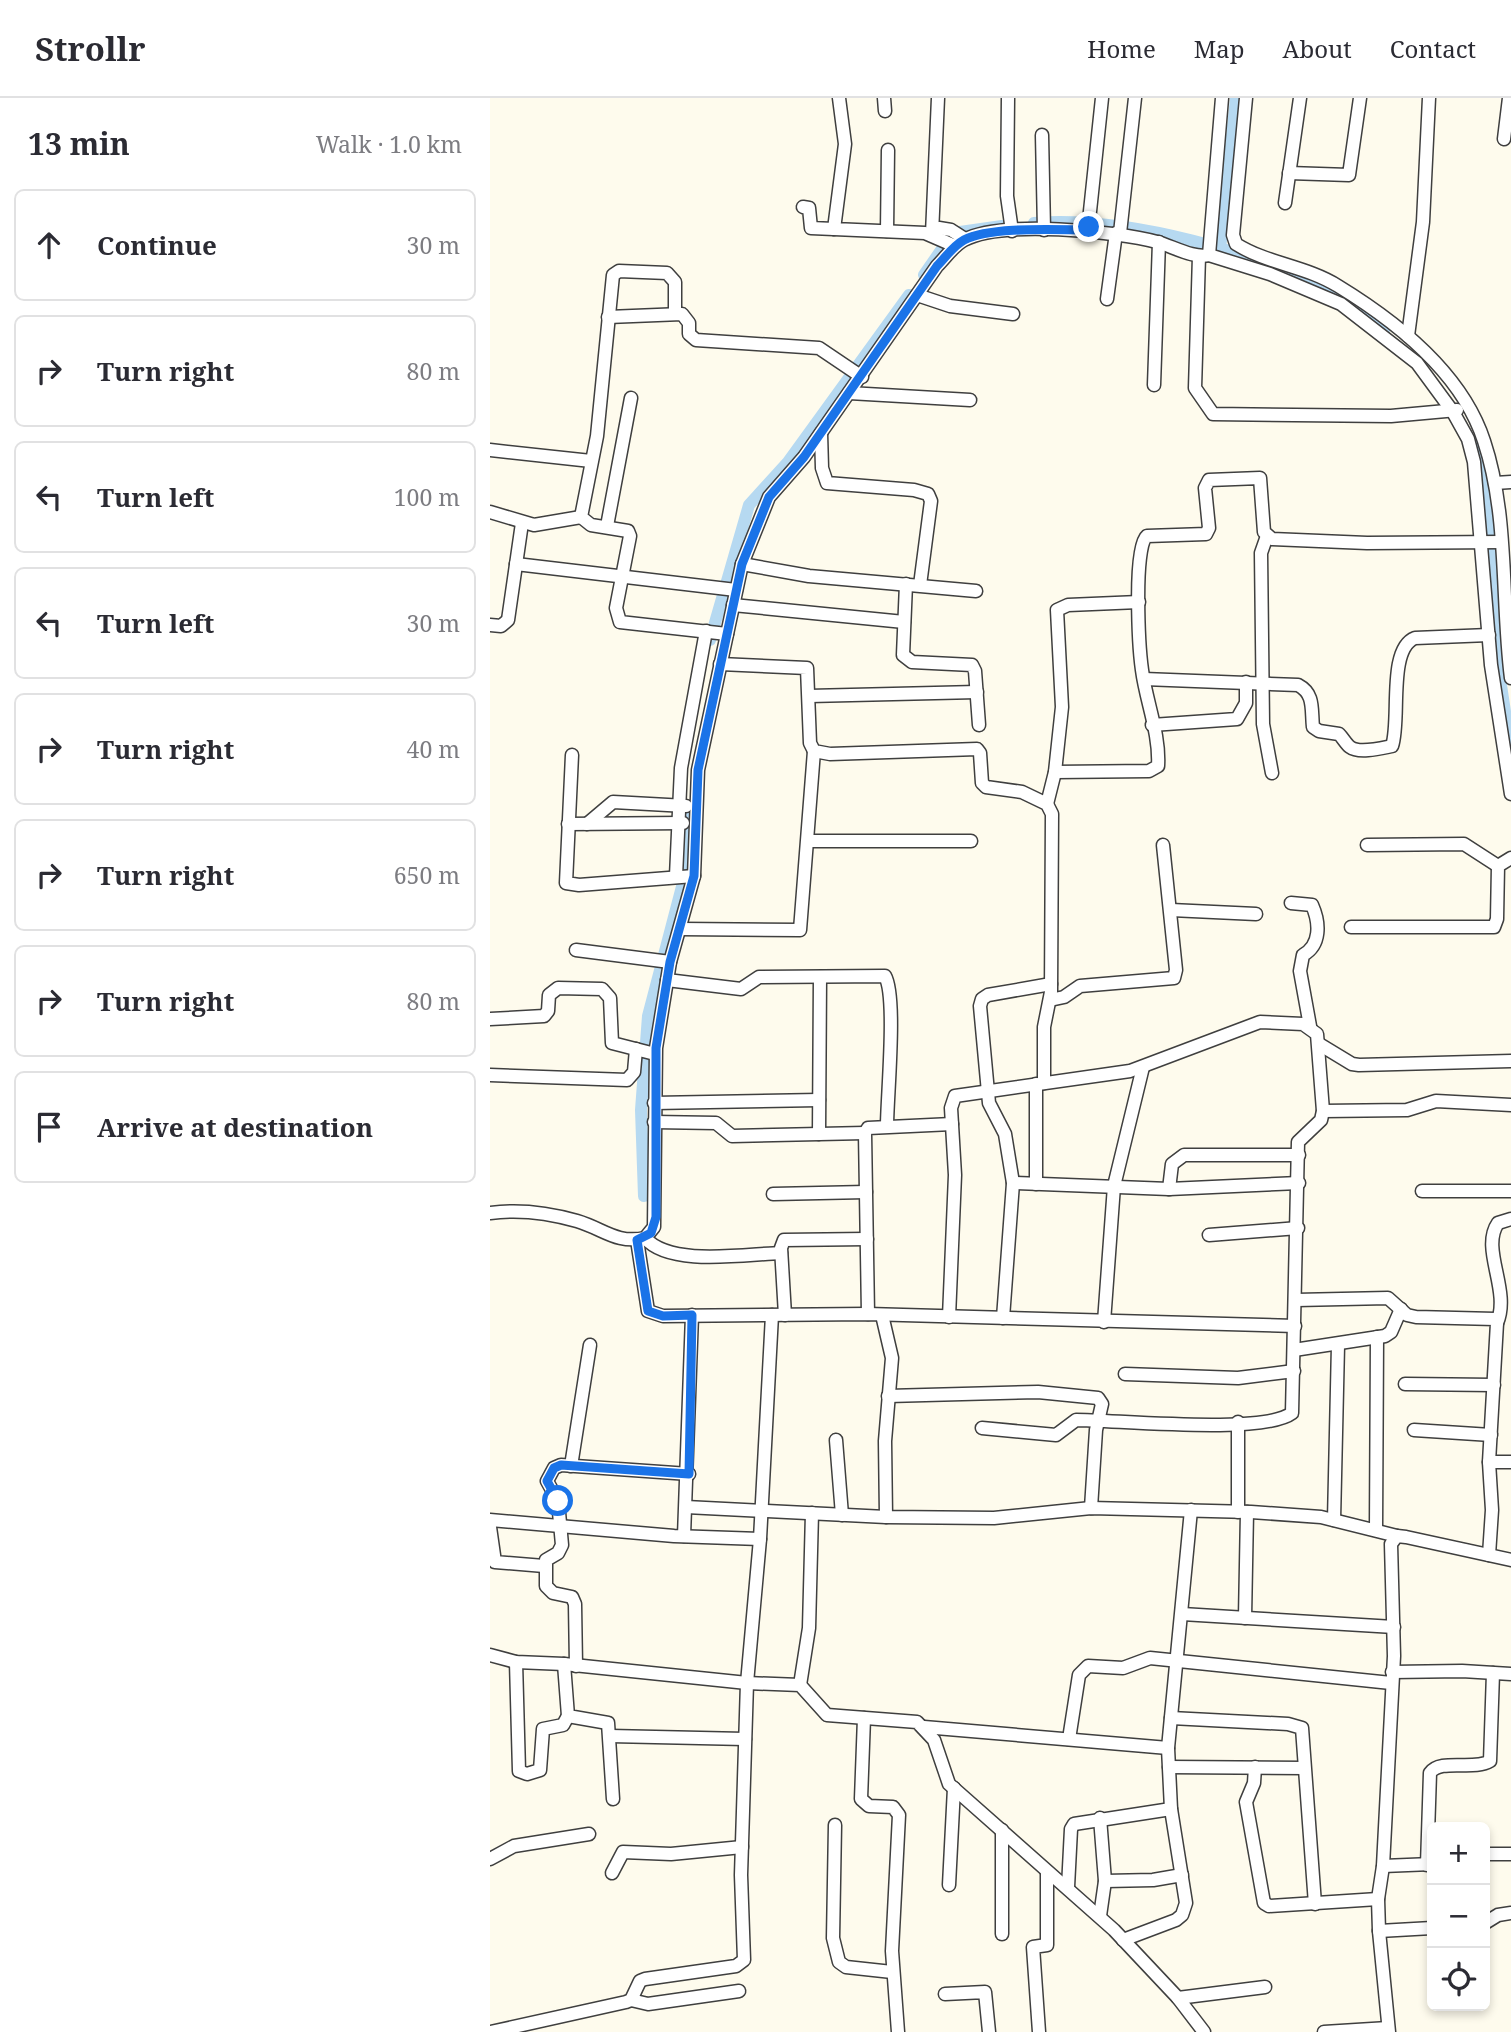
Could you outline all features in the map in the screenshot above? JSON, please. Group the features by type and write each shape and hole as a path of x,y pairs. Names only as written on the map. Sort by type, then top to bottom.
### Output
{"street":[{"path":"834,229 845,144 839,98"},
{"path":"936,235 938,98"},
{"path":"1008,98 1007,196 1011,226"},
{"path":"1089,225 1102,98"},
{"path":"1107,299 1119,230 1135,98"},
{"path":"1222,98 1195,388 1213,414 1391,416 1459,409"},
{"path":"1246,98 1233,235 1236,244 1269,260 1299,267 1334,283 1408,336 1449,377 1497,544 1489,635 1511,794"},
{"path":"1284,203 1300,98"},
{"path":"1289,173 1349,175 1360,98"},
{"path":"1408,336 1423,222 1429,98"},
{"path":"1504,139 1509,98"},
{"path":"1042,135 1044,223"},
{"path":"887,231 888,150"},
{"path":"803,207 809,208 811,228 936,235"},
{"path":"676,876 687,806 681,768 716,632 733,605 728,589 742,564 769,497 821,433 849,393 856,373 957,243 1011,226 1044,223 1089,225 1206,251 1341,304 1416,363 1483,437 1495,483 1497,544 1511,678"},
{"path":"936,235 939,228 951,230 957,243"},
{"path":"1154,385 1159,242"},
{"path":"581,517 597,436 611,280 618,271 667,273 675,282 675,313"},
{"path":"917,295 960,308 1013,314"},
{"path":"608,317 675,313 687,317 689,334 696,341 820,348 856,373"},
{"path":"849,393 970,400"},
{"path":"607,526 631,398"},
{"path":"821,433 822,468 827,483 914,490 928,494 931,501 920,585"},
{"path":"490,450 591,461"},
{"path":"1055,772 1155,770 1158,758 1143,679 1139,602 1143,540 1147,536 1206,534 1209,528 1205,488 1209,480 1260,478 1267,536 1261,553 1263,724 1272,773"},
{"path":"1495,483 1511,482"},
{"path":"490,512 522,523 544,524 581,517 591,525 628,531 630,536 617,608 620,622 716,632"},
{"path":"490,625 501,626 508,620 522,523"},
{"path":"1267,536 1367,543 1497,544"},
{"path":"516,564 728,589"},
{"path":"742,564 809,576 976,591"},
{"path":"906,584 903,655 906,660 972,665 979,725"},
{"path":"1047,804 1055,772 1062,707 1057,610 1068,605 1139,602"},
{"path":"733,605 904,622"},
{"path":"687,806 698,770 720,664 716,632"},
{"path":"1143,679 1298,685 1308,690 1313,727 1319,731 1339,734 1350,747 1357,750 1392,746 1396,734 1395,698 1400,662 1407,641 1415,638 1489,635"},
{"path":"680,929 800,930 814,751 810,743 807,668 720,664"},
{"path":"1152,725 1237,719 1246,703 1246,682"},
{"path":"809,696 977,692"},
{"path":"814,751 830,754 977,749 980,752 982,783 986,787 1022,792 1047,804 1052,814 1054,849 1051,984 1044,1027 1036,1184"},
{"path":"572,755 566,883 579,885 694,876"},
{"path":"586,824 613,802 687,806"},
{"path":"568,824 686,823"},
{"path":"490,1213 530,1212 576,1221 623,1241 641,1239 654,1227 655,1054 670,962 694,876 686,823"},
{"path":"809,841 971,841"},
{"path":"1367,845 1464,844 1498,866"},
{"path":"1050,1000 1064,997 1080,986 1174,978 1176,970 1163,845"},
{"path":"1498,866 1511,858"},
{"path":"1352,927 1494,927 1497,919 1498,866"},
{"path":"982,1428 1056,1435 1076,1420 1197,1426 1277,1419 1292,1413 1298,1155 1302,1136 1321,1120 1323,1111 1319,1044 1310,1026 1300,971 1303,955 1317,942 1316,914 1312,905 1291,903"},
{"path":"1171,910 1256,914"},
{"path":"576,950 670,962"},
{"path":"667,980 741,989 759,977 884,976 888,982 887,1126"},
{"path":"819,1134 820,977"},
{"path":"1003,1318 1013,1183 1008,1142 989,1102 980,1006 982,999 1051,984"},
{"path":"490,1019 544,1016 548,1012 549,995 558,988 602,989 610,998 612,1043 655,1054"},
{"path":"949,1317 955,1175 951,1108 955,1096 1143,1067 1260,1021 1310,1026"},
{"path":"1319,1044 1352,1064 1511,1061"},
{"path":"490,1074 627,1080 634,1072 636,1049"},
{"path":"1104,1322 1114,1186 1143,1067"},
{"path":"654,1103 819,1100"},
{"path":"1323,1111 1407,1110 1436,1101 1511,1105"},
{"path":"654,1122 716,1123 732,1136 865,1133 873,1126 952,1124"},
{"path":"865,1133 868,1314"},
{"path":"1169,1188 1172,1164 1184,1154 1298,1155"},
{"path":"1013,1183 1169,1188 1299,1184"},
{"path":"1423,1191 1511,1191"},
{"path":"773,1194 866,1192"},
{"path":"1489,1555 1492,1510 1489,1462 1497,1324 1503,1309 1504,1290 1493,1238 1498,1223 1511,1219"},
{"path":"1209,1235 1298,1228"},
{"path":"641,1239 655,1248 694,1256 781,1253"},
{"path":"641,1239 648,1311 663,1316 868,1314 1295,1326"},
{"path":"631,2000 640,1980 736,1966 744,1960 742,1847 747,1683 779,1315 781,1244 789,1239 867,1239"},
{"path":"1296,1300 1388,1298 1416,1317 1490,1317 1497,1324"},
{"path":"1294,1350 1377,1338 1391,1332 1401,1309"},
{"path":"684,1536 689,1474 692,1315"},
{"path":"882,1315 892,1358 885,1441 886,1517"},
{"path":"1376,1530 1377,1338"},
{"path":"571,1466 590,1345"},
{"path":"1334,1520 1338,1345"},
{"path":"1496,1349 1511,1350"},
{"path":"1125,1374 1238,1378 1294,1371"},
{"path":"1405,1384 1494,1385"},
{"path":"888,1396 1038,1392 1093,1395 1102,1404 1098,1420 1091,1508"},
{"path":"1238,1422 1243,1512 1244,1618"},
{"path":"1414,1430 1491,1435"},
{"path":"836,1440 842,1514"},
{"path":"1489,1462 1511,1462"},
{"path":"516,1662 519,1771 527,1774 540,1770 543,1729 564,1726 568,1716 575,1604 572,1597 548,1589 544,1566 550,1555 560,1550 558,1501 547,1481 554,1468 571,1466 689,1474"},
{"path":"686,1507 886,1517 994,1518 1091,1508 1243,1512 1334,1520 1511,1560"},
{"path":"1123,1940 1182,1915 1186,1903 1171,1809 1168,1748 1191,1510"},
{"path":"800,1685 809,1628 812,1513"},
{"path":"490,1520 684,1536 760,1539"},
{"path":"490,1527 492,1562 544,1566"},
{"path":"1324,2032 1389,2030 1378,1899 1383,1866 1394,1627 1391,1544 1397,1536"},
{"path":"1182,1614 1394,1627"},
{"path":"490,1656 516,1662 747,1683 800,1685 827,1715 909,1720 925,1727 1168,1748"},
{"path":"1069,1739 1074,1697 1082,1669 1096,1665 1123,1668 1143,1658 1391,1678 1511,1674"},
{"path":"1430,1822 1430,1773 1439,1767 1476,1767 1490,1762 1493,1673"},
{"path":"568,1716 608,1723 613,1799"},
{"path":"864,1718 861,1799 869,1806 893,1807 899,1815 892,1972 898,2032"},
{"path":"1171,1718 1297,1726 1305,1735 1304,1768 1315,1904"},
{"path":"925,1727 938,1751 945,1777 954,1788 1047,1873 1100,1916 1178,1998 1204,2032"},
{"path":"610,1737 745,1739"},
{"path":"1169,1767 1304,1768"},
{"path":"1255,1767 1254,1783 1246,1802 1262,1897 1269,1906 1378,1899"},
{"path":"949,1885 954,1788"},
{"path":"1068,1888 1070,1829 1081,1821 1171,1809"},
{"path":"1100,1818 1105,1881 1100,1916"},
{"path":"835,1825 833,1938 839,1962 846,1967 892,1972"},
{"path":"1002,1830 1002,1934"},
{"path":"490,1859 514,1846 589,1835"},
{"path":"612,1873 624,1852 671,1854 742,1847"},
{"path":"1490,1854 1511,1854"},
{"path":"1383,1866 1427,1864"},
{"path":"1040,2032 1033,1947 1047,1945 1047,1873"},
{"path":"1105,1881 1153,1880 1182,1875"},
{"path":"1490,1920 1498,1914 1511,1913"},
{"path":"1379,1931 1427,1928"},
{"path":"1178,1998 1265,1987"},
{"path":"491,2032 631,2000 648,2004 739,1991"},
{"path":"945,1994 985,1992 989,2032"}],"waterway":[{"path":"1220,249 1236,98"},
{"path":"1034,223 1110,225 1233,252 1309,281 1342,298 1384,330"},
{"path":"924,275 953,233 1002,226"},
{"path":"710,640 749,505 788,462 909,295"},
{"path":"1473,442 1484,474 1499,672 1511,751"},
{"path":"644,1196 641,1110 648,1016 685,875 685,814"}],"route":[{"path":"558,1501 547,1481 554,1468 561,1465 689,1474 692,1315 663,1316 648,1311 644,1301 637,1240 651,1233 656,1217 656,1048 670,962 694,876 696,781 740,571 765,506 769,497 804,457 856,385 937,266 955,246 972,237 1012,231 1088,230 1089,227"}]}
